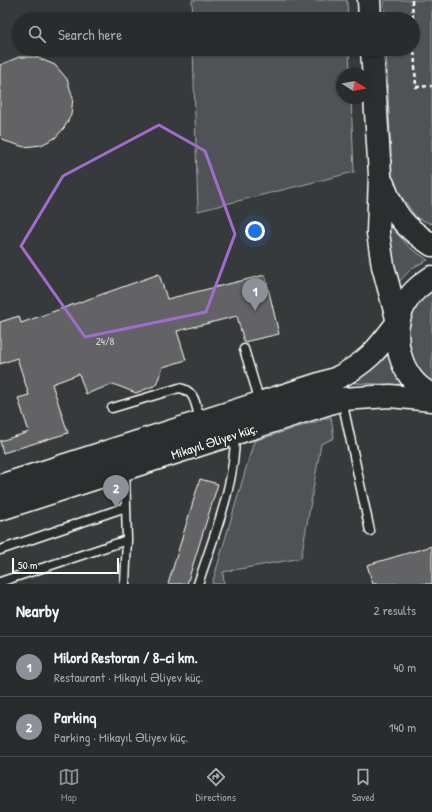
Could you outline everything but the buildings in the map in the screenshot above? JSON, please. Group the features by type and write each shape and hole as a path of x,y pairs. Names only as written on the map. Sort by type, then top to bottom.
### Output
{"main road":[{"path":"369,0 370,12"},
{"path":"372,56 380,175 378,233 383,266 398,322 397,338 400,355 406,370 416,384 432,395"},
{"path":"380,175 391,206 406,226 432,245"},
{"path":"1,484 335,379 349,372 375,353 398,322 406,303 418,286 432,277"},
{"name":"Mikayıl Əliyev küç.","path":"0,509 342,399 390,396 432,400"}],"lane":[{"path":"244,349 260,403"},
{"path":"112,408 179,388 187,389 191,392 200,422"},
{"path":"342,399 370,531"},
{"path":"198,584 227,495 235,456 235,434"},
{"path":"125,469 127,540 125,584"},
{"path":"0,550 126,507"},
{"path":"0,582 127,540"}],"path":[{"path":"412,0 413,12"},
{"path":"415,56 416,87 432,86"}],"highlighted area":[{"path":"159,125 205,151 235,234 206,312 85,337 21,246 63,176"}],"shaded area":[{"path":"192,0 347,0 348,12 193,12"},
{"path":"384,0 432,0 432,224 417,218 401,196 392,175 386,56 420,56 420,12 385,12"},
{"path":"193,56 349,56 350,68 336,68 336,104 351,104 354,172 198,211"},
{"path":"389,224 409,247 428,260 412,268 398,283 391,250"},
{"path":"432,290 432,381 424,375 414,359 409,340 409,330 414,311 424,297"},
{"path":"390,353 394,371 402,385 354,383"},
{"path":"331,417 334,438 321,444 301,558 223,572 224,584 212,584 254,441"}],"place":[{"name":"Milord Restoran / 8-ci km.","path":"255,311"},
{"name":"Parkinq","path":"116,508"}]}
